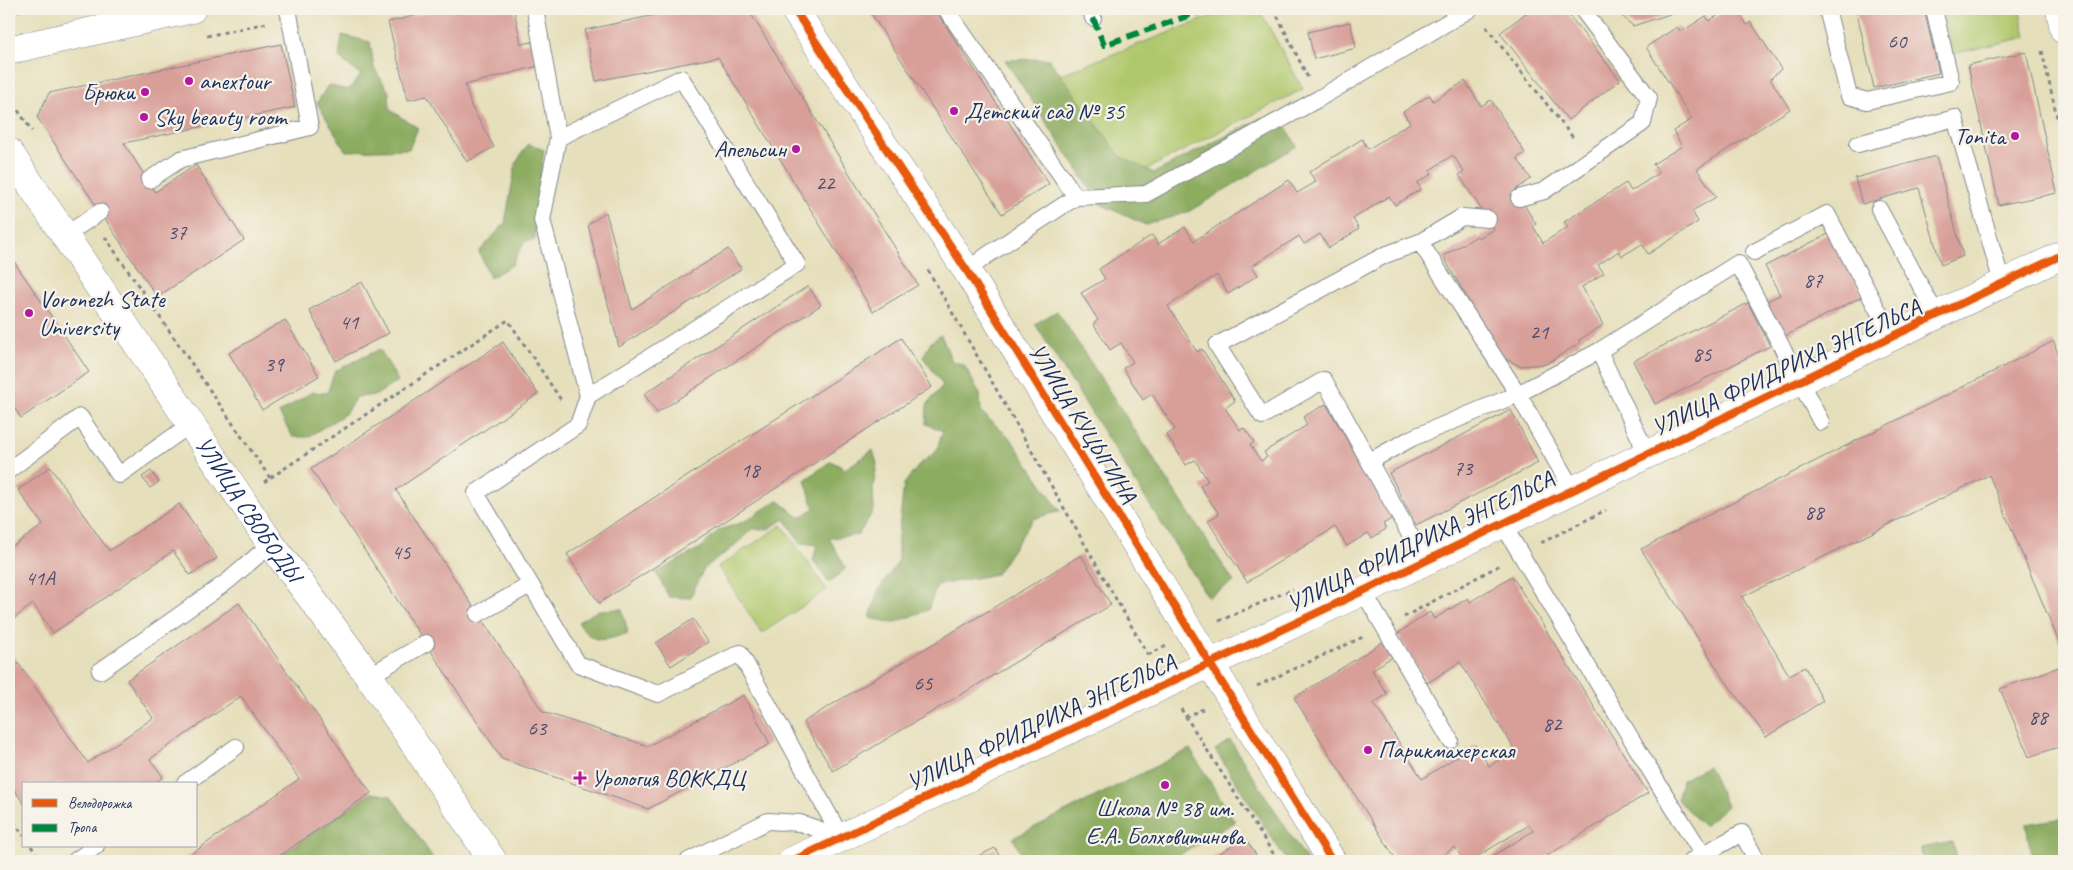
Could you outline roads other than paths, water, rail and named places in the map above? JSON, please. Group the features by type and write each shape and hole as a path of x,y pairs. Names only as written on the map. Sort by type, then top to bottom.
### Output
{"street":[{"path":"9,50 192,9"},
{"name":"УЛИЦА КУЦЫГИНА","path":"794,9 967,271 1332,861"},
{"path":"2060,9 2064,30"},
{"name":"УЛИЦА СВОБОДЫ","path":"9,152 271,544 369,676 493,861"},
{"name":"УЛИЦА ФРИДРИХА ЭНГЕЛЬСА","path":"792,861 1363,591 1424,560 2064,254"}],"lane":[{"path":"148,180 181,158 310,127 288,9"},
{"path":"535,9 558,138 542,220 588,396 578,425 476,493 578,664 658,694 740,653 841,838"},
{"path":"946,9 1076,197"},
{"path":"967,271 986,256 1076,197 1146,194 1318,99 1470,9"},
{"path":"1520,198 1544,191 1643,123 1649,98 1582,9"},
{"path":"1827,9 1849,96 1867,102 1952,82 1934,9"},
{"path":"558,138 681,78 797,264 588,396"},
{"path":"1858,144 1954,118 2002,283"},
{"path":"1879,209 1937,316"},
{"path":"1754,252 1827,214 1892,337"},
{"path":"64,236 96,215"},
{"path":"1424,560 1324,380 1262,416 1217,345 1385,255 1420,242 1462,217 1488,220"},
{"path":"1420,242 1518,394 1572,489"},
{"path":"1370,461 1412,438 1518,394 1599,351 1738,263 1821,422"},
{"path":"1599,351 1647,454"},
{"path":"9,470 80,416 119,474 191,424"},
{"path":"1502,523 1659,785 1697,858 1742,833 1757,861"},
{"path":"100,671 228,581 271,544"},
{"path":"478,614 530,585"},
{"path":"1363,591 1450,740"},
{"path":"369,676 426,643"},
{"path":"187,782 236,747"},
{"path":"688,861 768,821 800,823 841,838"},
{"path":"75,861 93,848"}],"place":[{"name":"anextour","path":"189,81"},
{"name":"Брюки","path":"145,92"},
{"name":"Детский сад № 35","path":"954,111"},
{"name":"Sky beauty room","path":"144,117"},
{"name":"Tonita","path":"2015,136"},
{"name":"Апельсин","path":"796,149"},
{"name":"Voronezh State University","path":"29,313"},
{"name":"Парикмахерская","path":"1368,750"},
{"name":"Урология ВОККДЦ","path":"580,778"},
{"name":"Школа № 38 им. Е.А. Болховитинова","path":"1165,785"}]}
